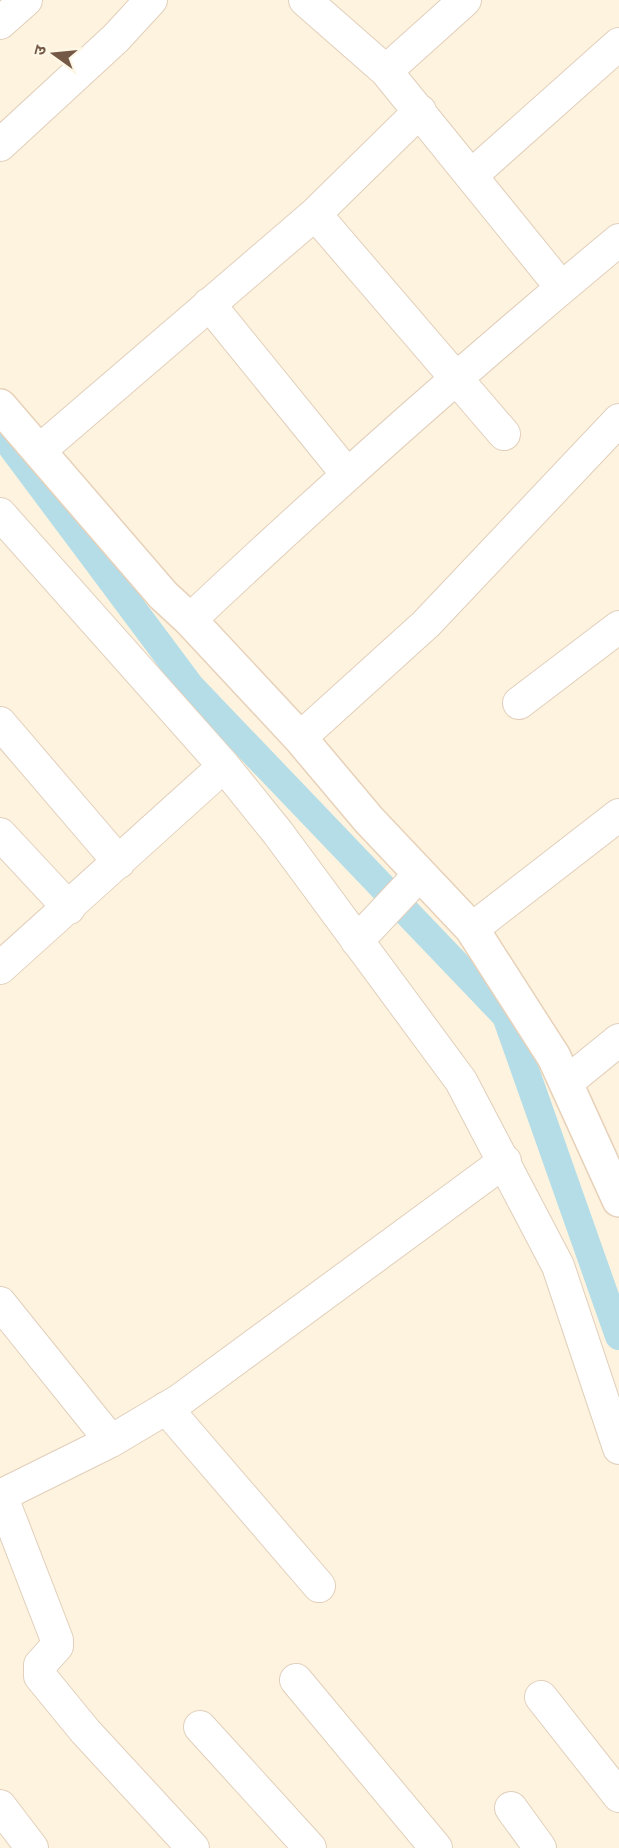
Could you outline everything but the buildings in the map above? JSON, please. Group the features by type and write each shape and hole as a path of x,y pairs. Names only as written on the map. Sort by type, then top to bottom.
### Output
{"street":[{"path":"0,23 26,0"},
{"path":"0,145 116,38 151,0"},
{"path":"305,0 386,71 561,287"},
{"path":"386,71 465,0"},
{"path":"472,175 619,44"},
{"path":"39,451 315,214 420,111"},
{"path":"315,214 504,434"},
{"path":"190,620 346,474 561,287 619,240"},
{"path":"208,304 346,474"},
{"path":"0,406 163,595 190,620 300,738 369,820 410,884 472,929 554,1057 619,1200"},
{"path":"300,738 426,624 619,420"},
{"path":"0,514 224,766 278,833 368,930 461,1081 505,1161 558,1266 619,1448"},
{"path":"519,703 619,627"},
{"path":"0,723 119,862"},
{"path":"0,968 224,766"},
{"path":"472,929 619,815"},
{"path":"0,834 69,908"},
{"path":"368,930 410,884"},
{"path":"566,1083 619,1040"},
{"path":"189,1846 85,1731 40,1676 40,1665 57,1646 57,1640 1,1495 111,1441 166,1408 261,1343 505,1161"},
{"path":"0,1303 111,1441"},
{"path":"166,1408 232,1482 319,1586"},
{"path":"296,1680 436,1848"},
{"path":"541,1697 619,1796"},
{"path":"200,1727 310,1848"},
{"path":"0,1806 32,1848"},
{"path":"511,1808 540,1848"}],"waterway":[{"path":"0,431 191,687 506,1016 619,1336"}]}
